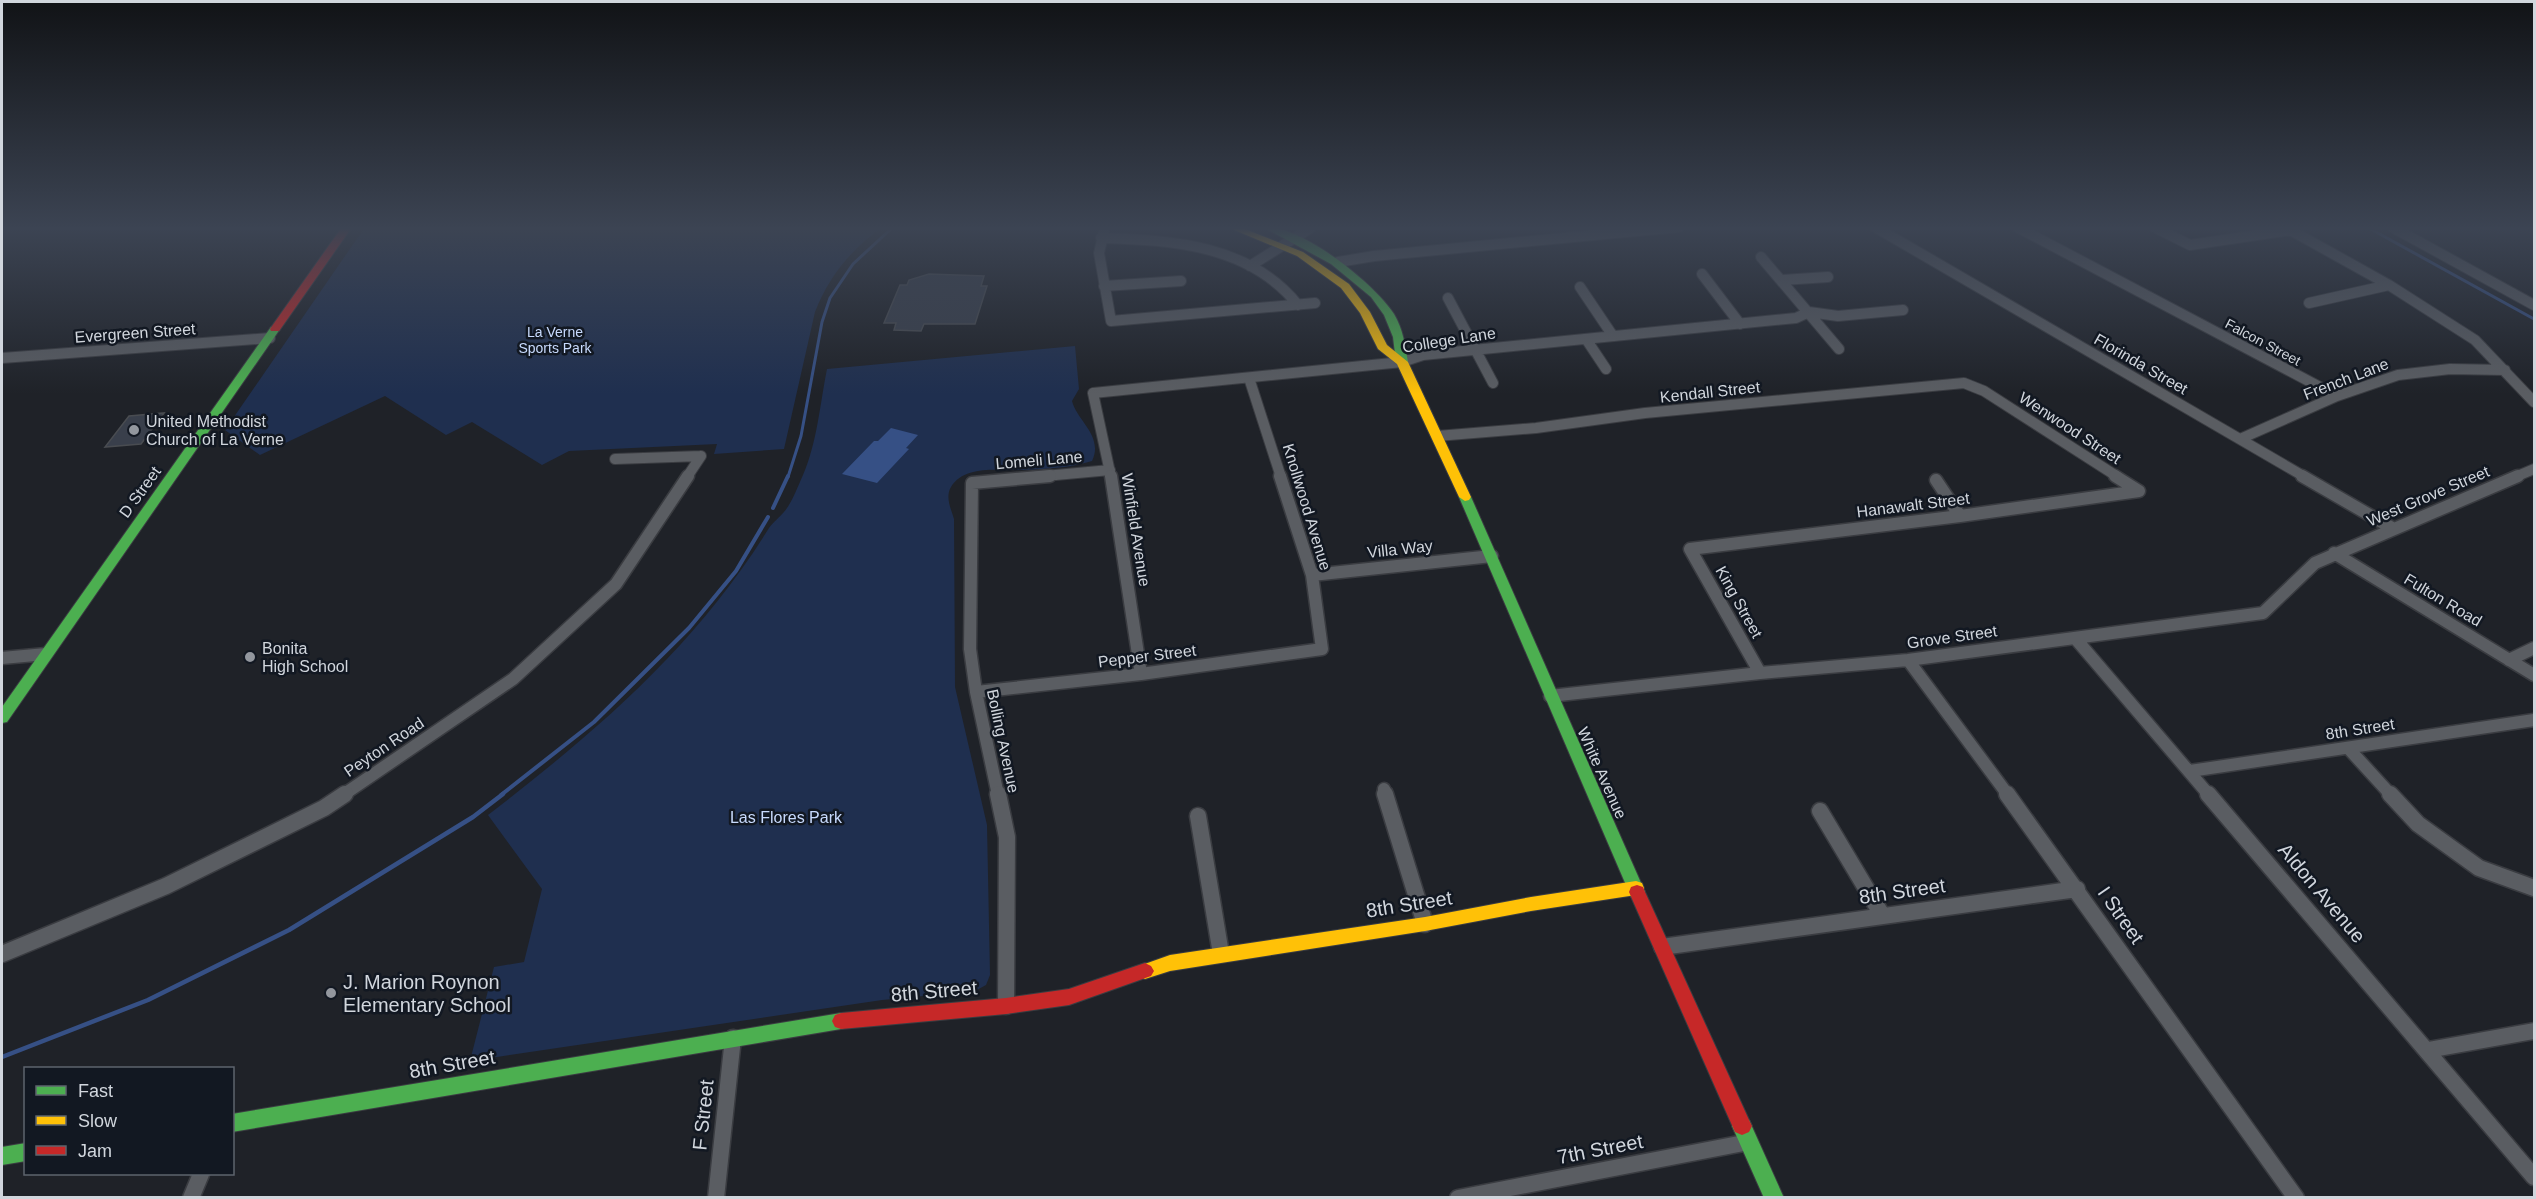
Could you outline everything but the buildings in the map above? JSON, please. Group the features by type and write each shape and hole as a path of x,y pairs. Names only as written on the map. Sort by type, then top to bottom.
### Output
{"street":[{"name":"D Street","path":"2,718 308,283"},
{"path":"1104,283 1111,321 1315,303"},
{"path":"1104,286 1151,283"},
{"path":"1279,283 1298,305"},
{"name":"White Avenue","path":"1341,283 1365,312 1382,348 1402,362"},
{"name":"White Avenue","path":"1363,283 1382,305 1403,345 1402,362 1492,556 1551,696 1774,1197"},
{"path":"1709,283 1740,324"},
{"path":"1784,283 1839,350"},
{"name":"Florinda Street","path":"1971,283 2392,528"},
{"name":"Falcon Street","path":"2124,283 2337,396"},
{"path":"2385,283 2475,340 2535,402"},
{"path":"2495,283 2535,305"},
{"path":"2309,303 2389,285"},
{"path":"1580,287 1613,336"},
{"path":"1448,298 1493,383"},
{"path":"1809,312 1838,316 1904,310"},
{"name":"College Lane","path":"1093,393 1402,362 1423,356 1475,349 1797,318 1809,312"},
{"name":"Evergreen Street","path":"2,358 270,338"},
{"path":"1586,339 1606,369"},
{"name":"French Lane","path":"2240,439 2337,396 2398,375 2450,369 2505,370"},
{"name":"Knollwood Avenue","path":"1249,378 1312,575 1322,649"},
{"name":"Kendall Street","path":"1437,436 1536,428 1645,413 1938,384 1964,383 1984,392"},
{"name":"Wenwood Street","path":"1984,392 2139,491"},
{"name":"Winfield Avenue","path":"1093,393 1110,470 1141,674"},
{"name":"Peyton Road","path":"2,954 166,886 324,808 513,679 616,584 701,456 615,459"},
{"name":"West Grove Street","path":"2334,553 2535,469"},
{"name":"Lomeli Lane","path":"972,483 1110,470"},
{"path":"1936,480 1960,516"},
{"name":"Bolling Avenue","path":"972,483 970,649 976,692 1007,837 1006,1006"},
{"name":"Hanawalt Street","path":"1690,549 1960,516 2139,491"},
{"name":"King Street","path":"1690,549 1760,673"},
{"name":"Grove Street","path":"1551,696 1760,673 1908,660 2263,613 2315,562 2334,553"},
{"name":"Fulton Road","path":"2334,553 2535,675"},
{"name":"Villa Way","path":"1312,575 1492,556"},
{"name":"Aldon Avenue","path":"2075,638 2535,1178"},
{"path":"2509,660 2535,648"},
{"name":"Pepper Street","path":"976,692 1141,674 1322,649"},
{"path":"2,658 46,654"},
{"name":"I Street","path":"1908,660 2077,889 2296,1197"},
{"name":"8th Street","path":"2190,771 2535,720"},
{"path":"2349,749 2418,824 2479,868 2535,888"},
{"path":"1384,789 1425,924"},
{"path":"1820,811 1882,915"},
{"path":"1198,816 1221,954"},
{"name":"8th Street","path":"234,1122 849,1020 1006,1006 1069,997 1160,966 1221,954 1425,924 1531,904 1636,888"},
{"name":"8th Street","path":"1662,947 2077,889"},
{"path":"2428,1050 2535,1030"},
{"name":"F Street","path":"716,1197 733,1038"},
{"name":"7th Street","path":"1458,1197 1749,1142"},
{"path":"2,1156 24,1152"},
{"path":"191,1197 200,1175"}],"green space":[{"name":"La Verne Sports Park","path":"326,283 829,283 815,312 784,449 714,454 717,444 569,451 542,465 472,422 446,435 385,396 260,455 225,430"},
{"name":"Las Flores Park","path":"1075,346 1079,389 1072,401 1095,444 1092,461 1057,468 974,472 957,480 949,491 949,503 954,519 955,687 987,825 990,975 986,985 975,991 882,1000 470,1061 494,967 524,962 542,889 488,815 568,751 642,684 677,649 740,571 795,494 808,463 815,437 827,369"}],"shaded area":[{"path":"891,428 918,435 906,448 909,449 877,483 842,474 874,441 878,441"}],"waterway":[{"path":"788,477 801,436 822,322 830,298 840,283"},
{"path":"2469,283 2534,319"},
{"path":"773,508 788,476"},
{"path":"501,795 594,722 689,628 736,571 768,517"},
{"path":"2,1057 148,1000 289,930 473,817 503,794"}],"traffic: fast":[{"path":"1362,283 1389,315 1399,337 1402,362"},
{"path":"2,718 275,329"},
{"path":"1465,497 1637,892"},
{"path":"234,1123 841,1021"},
{"path":"1742,1126 1774,1198"},
{"path":"2,1156 24,1152"}],"traffic: slow":[{"path":"1341,283 1365,312 1382,347 1402,362 1465,497"},
{"path":"1145,971 1170,963 1425,924 1531,904 1636,888"}],"traffic: jam":[{"path":"275,329 308,283"},
{"path":"1637,892 1742,1126"},
{"path":"841,1021 1006,1006 1069,997 1145,971"}],"place":[{"name":"United Methodist Church of La Verne","path":"134,430"},
{"name":"Bonita High School","path":"250,657"},
{"name":"J. Marion Roynon Elementary School","path":"331,993"}]}
